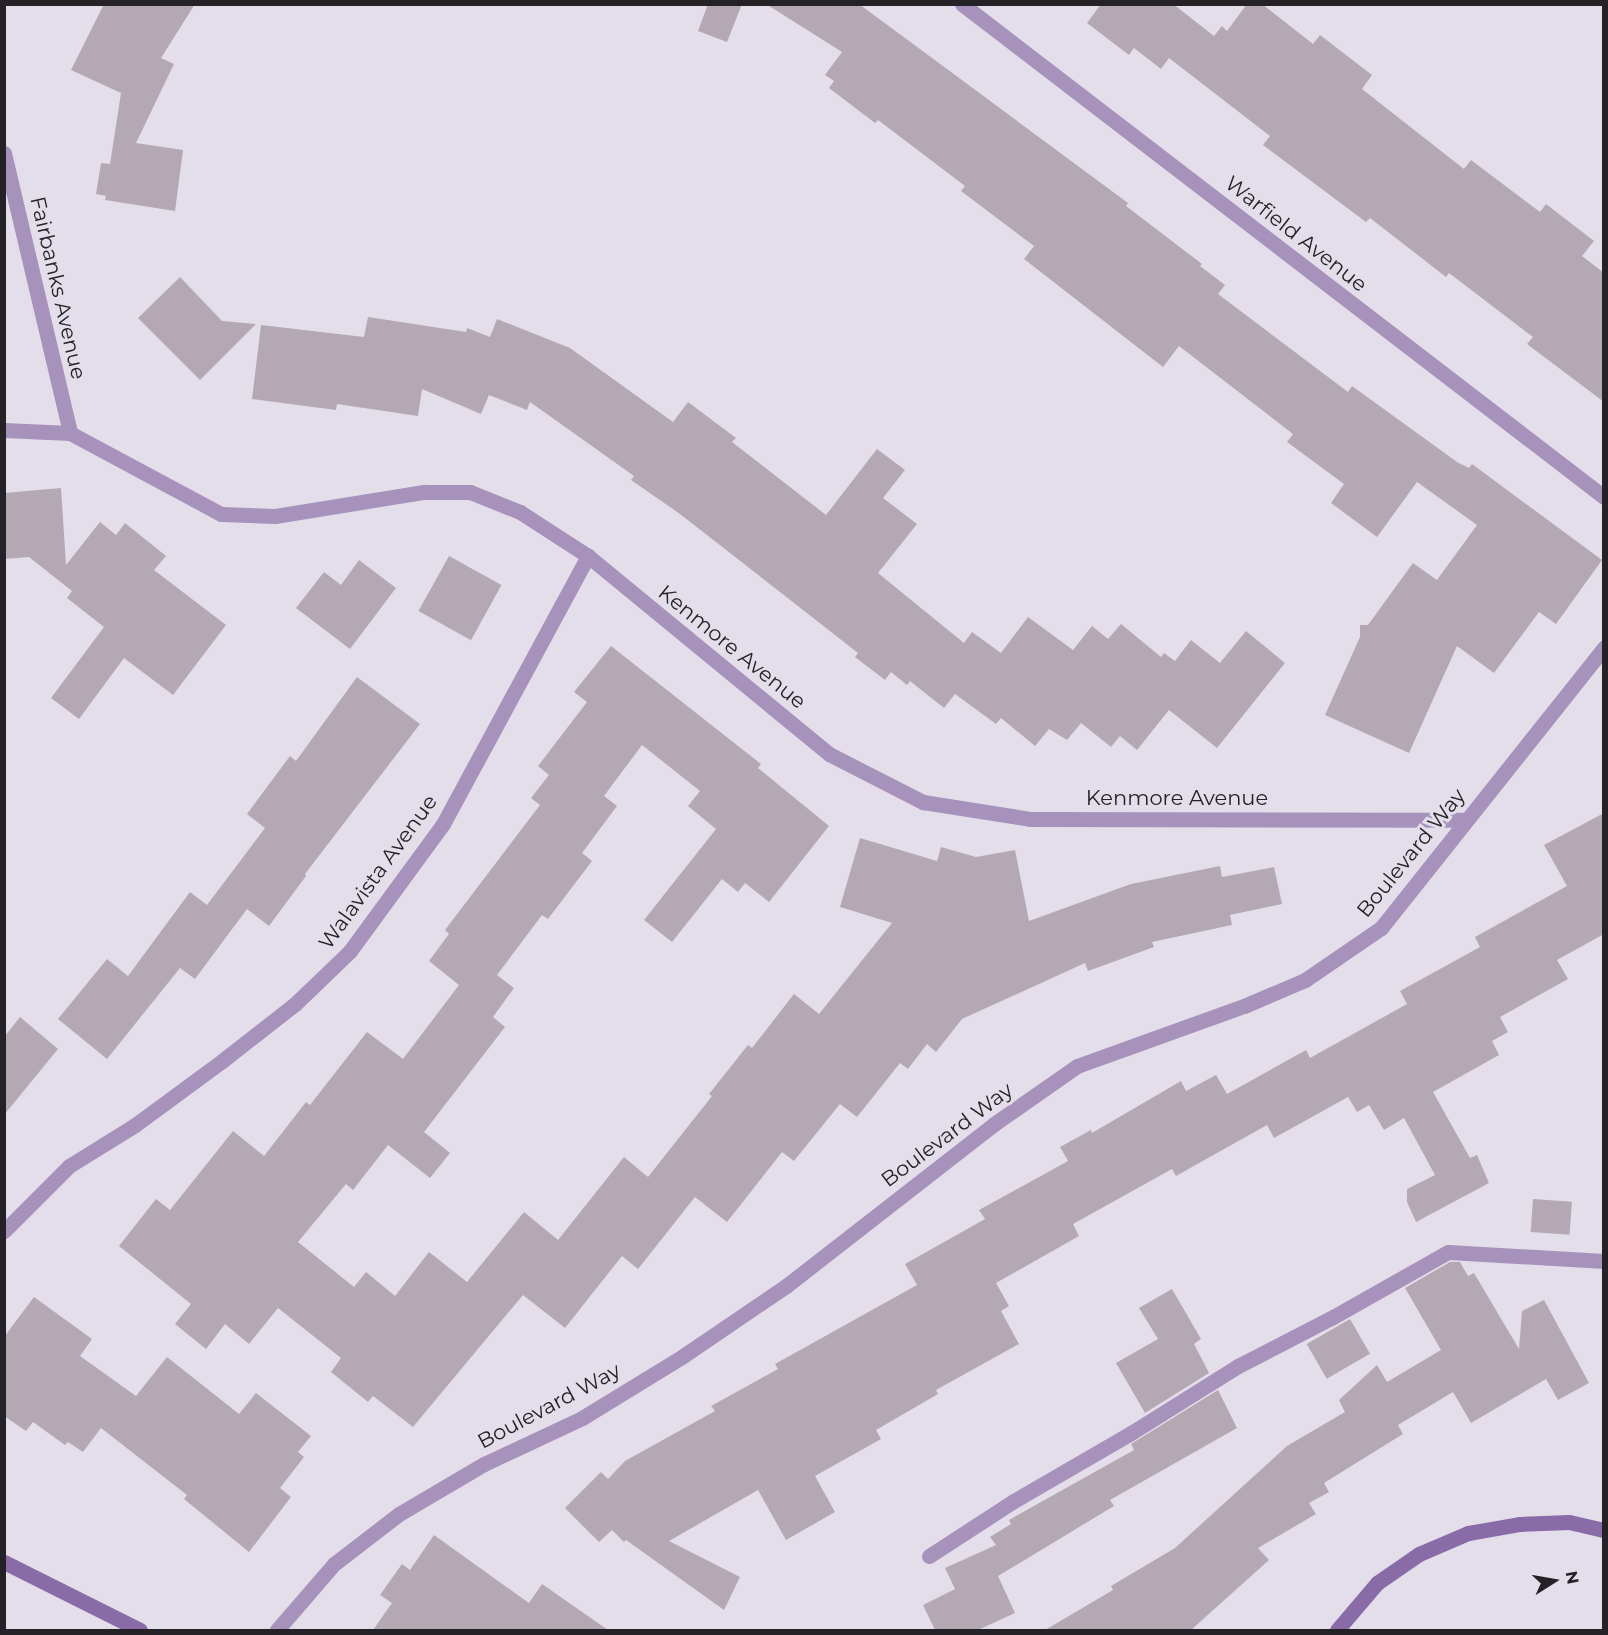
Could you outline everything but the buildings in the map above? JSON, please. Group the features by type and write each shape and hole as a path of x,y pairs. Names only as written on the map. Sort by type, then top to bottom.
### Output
{"street":[{"name":"Warfield Avenue","path":"962,4 1604,497"},
{"name":"Fairbanks Avenue","path":"4,153 70,433"},
{"name":"Kenmore Avenue","path":"4,430 70,433 222,513 275,516 424,492 470,492 520,512 588,556 829,754 923,802 1030,819 1465,819"},
{"name":"Walavista Avenue","path":"4,1231 69,1166 135,1125 222,1061 295,1004 350,951 443,824 588,556"},
{"name":"Boulevard Way","path":"277,1630 334,1564 399,1514 484,1464 582,1418 683,1356 786,1286 994,1124 1077,1066 1244,1006 1305,980 1381,928 1465,819 1604,648"},
{"path":"929,1556 1012,1502 1131,1433 1238,1366 1333,1317 1448,1252 1604,1262"},
{"path":"1337,1630 1377,1583 1419,1554 1468,1533 1521,1524 1569,1522 1604,1530"},
{"path":"4,1562 140,1630"}]}
